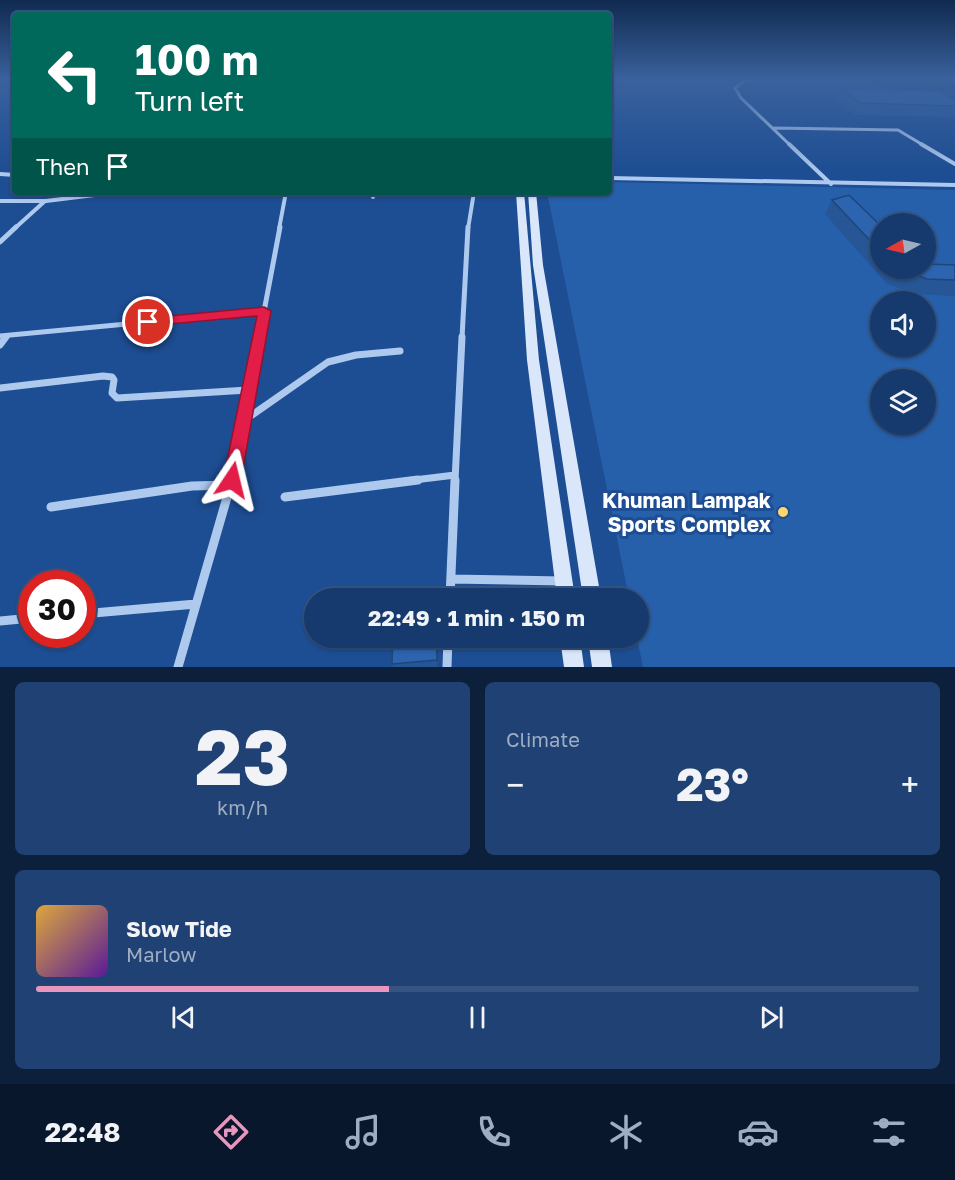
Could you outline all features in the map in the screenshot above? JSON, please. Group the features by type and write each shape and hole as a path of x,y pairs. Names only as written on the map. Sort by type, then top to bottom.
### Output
{"main road":[{"path":"520,195 533,360 564,588"},
{"path":"532,195 538,265 590,588"},
{"path":"571,648 574,667"},
{"path":"599,648 602,667"}],"street":[{"path":"757,111 832,184"},
{"path":"774,128 898,130 955,164"},
{"path":"612,178 955,185"},
{"path":"0,201 46,201 95,195"},
{"path":"178,667 231,485 285,195"},
{"path":"451,588 466,243 474,195"},
{"path":"0,242 46,201"},
{"path":"0,345 4,336 264,311"},
{"path":"242,422 328,362 356,355 400,351"},
{"path":"0,388 112,376 114,380 112,393 117,398 248,390"},
{"path":"285,497 455,475"},
{"path":"51,507 192,486 231,485"},
{"path":"451,579 563,581"},
{"path":"96,613 196,604"},
{"path":"0,621 18,619"},
{"path":"447,667 448,648"}],"shaded area":[{"name":"Khuman Lampak Sports Complex","path":"612,182 955,190 955,667 643,667 639,648 649,648 649,588 627,588 548,195 612,195"}],"building":[{"path":"849,195 870,215 870,240 832,200"},
{"path":"936,264 955,265 955,280 927,279 936,279"},
{"path":"393,648 436,648 437,660 392,664"}],"place":[{"name":"Khuman Lampak Sports Complex","path":"783,512"}],"route":[{"path":"148,322 264,311 232,480"}]}
